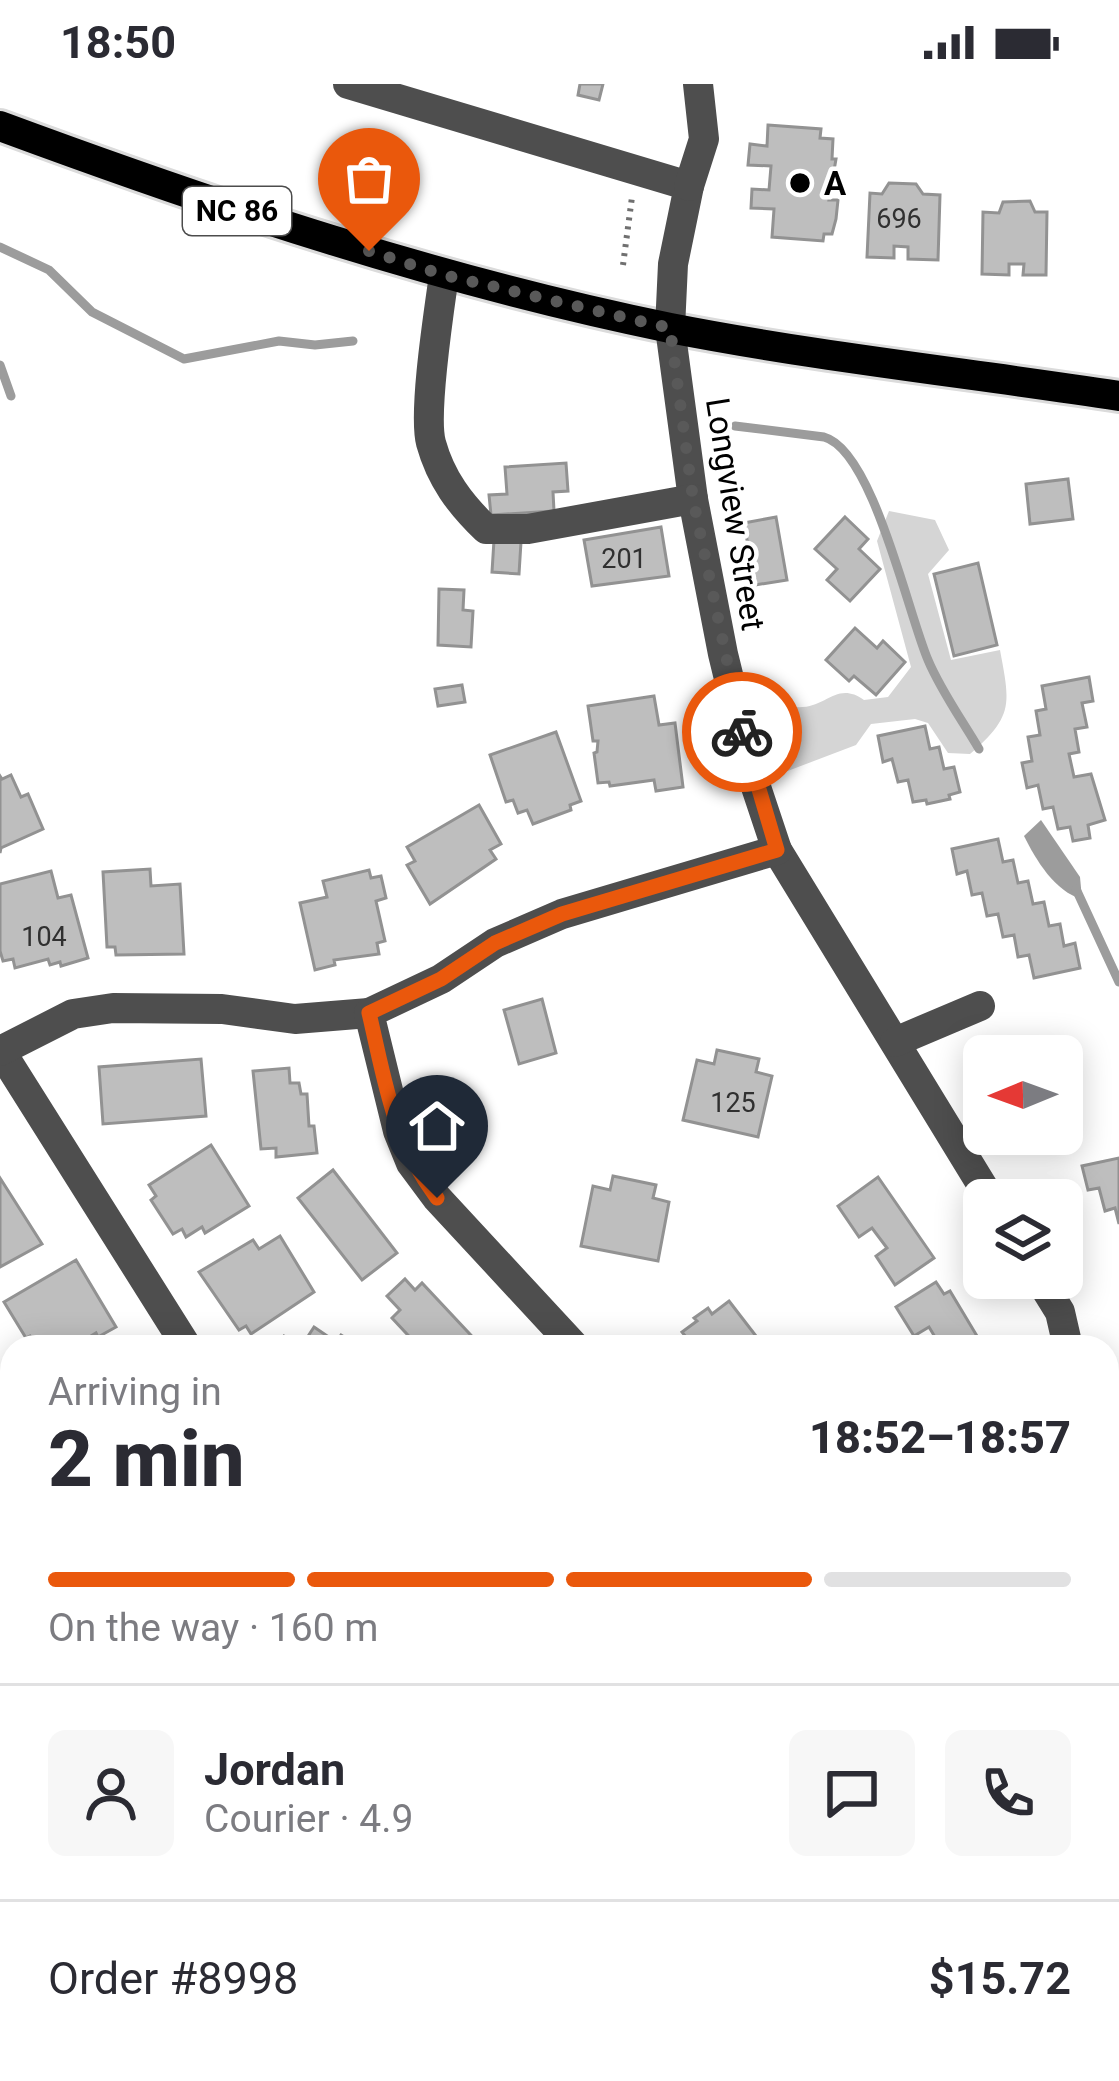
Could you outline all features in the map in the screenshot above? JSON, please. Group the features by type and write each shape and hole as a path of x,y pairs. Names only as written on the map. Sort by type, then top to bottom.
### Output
{"main road":[{"name":"NC 86","path":"0,126 219,205 444,275 670,328 1119,396"}],"street":[{"path":"348,84 688,185"},
{"name":"Longview Street","path":"698,84 704,139 688,185 673,264 670,328 693,499 741,730 777,850 978,1179"},
{"path":"444,275 430,439 453,492 486,530 528,529 693,499"},
{"path":"179,1335 0,1051 73,1014 113,1008 222,1009 295,1019 369,1013 441,979 495,943 562,914 777,850"},
{"path":"895,1042 980,1006"},
{"path":"369,1013 398,1131 411,1163 437,1198 564,1335"},
{"path":"1052,1299 1066,1335"}],"path":[{"path":"622,265 636,169"}],"shaded area":[{"path":"889,511 935,520 949,550 928,574 951,660 1000,650 1007,697 1001,719 970,754 948,753 928,723 915,719 871,724 856,745 785,772 773,764 759,702 771,699 802,707 842,693 864,700 888,697 911,667 877,541"},
{"path":"1041,820 1080,877 1082,899 1055,882 1024,836"}],"building":[{"path":"580,84 603,84 599,100 578,95"},
{"name":"A","path":"768,125 821,129 820,138 833,139 832,159 836,159 829,200 838,200 832,234 824,234 823,241 772,237 774,209 751,208 752,189 769,190 771,166 748,165 750,144 767,146"},
{"path":"889,183 916,184 923,194 940,195 938,260 908,259 908,247 894,246 894,258 867,257 870,193 882,194"},
{"path":"1030,201 1035,212 1047,212 1046,275 1023,275 1024,264 1009,264 1009,275 982,274 983,212 999,213 1003,202"},
{"path":"566,463 568,491 553,492 554,511 491,515 489,495 507,494 505,467"},
{"path":"1068,479 1073,519 1030,524 1026,484"},
{"path":"776,517 787,580 755,585 744,523"},
{"path":"845,517 868,539 859,549 880,569 850,601 827,580 837,569 815,549"},
{"path":"661,527 669,576 592,586 584,540"},
{"path":"494,540 521,542 519,574 492,572"},
{"path":"978,563 997,645 954,656 934,574"},
{"path":"439,589 464,590 463,610 473,611 471,647 438,645"},
{"path":"855,628 877,648 883,641 905,662 876,695 854,676 849,681 826,660"},
{"path":"1089,677 1093,701 1082,703 1087,727 1075,729 1079,752 1069,754 1074,777 1091,774 1105,820 1088,825 1090,838 1073,841 1070,827 1058,829 1053,807 1043,809 1038,785 1027,788 1022,763 1032,761 1028,737 1040,735 1036,711 1046,709 1042,686"},
{"path":"462,685 465,702 438,706 435,689"},
{"path":"654,696 659,725 675,723 683,787 656,791 654,780 610,786 609,782 598,783 594,753 598,741 593,741 588,706"},
{"path":"925,726 930,749 939,747 944,769 954,767 960,792 927,804 926,800 913,802 908,780 898,782 892,759 883,762 878,736"},
{"path":"556,732 581,801 570,805 571,810 533,824 527,810 518,813 513,800 506,802 490,755"},
{"path":"11,775 21,797 28,794 43,829 1,848 0,853 0,776"},
{"path":"479,805 501,844 490,850 496,859 430,904 407,865 415,861 407,847"},
{"path":"998,839 1003,862 1013,860 1018,883 1028,881 1033,904 1044,902 1049,926 1060,924 1064,946 1075,943 1080,968 1034,978 1029,955 1018,957 1014,935 1003,937 998,914 987,916 982,893 972,895 967,871 957,874 952,849"},
{"path":"150,869 151,886 180,884 184,954 116,955 115,947 107,947 103,872"},
{"path":"369,870 371,878 381,876 386,898 376,901 385,941 377,943 379,954 334,960 335,965 315,970 300,903 327,897 323,881"},
{"path":"51,871 58,898 71,895 88,958 61,966 60,962 50,965 48,959 15,968 13,959 3,961 0,951 0,884"},
{"path":"542,999 556,1053 519,1064 504,1010"},
{"path":"717,1050 759,1059 756,1072 772,1076 758,1137 683,1120 697,1060 714,1064"},
{"path":"201,1059 206,1116 103,1124 99,1067"},
{"path":"289,1068 290,1083 299,1083 301,1094 307,1094 317,1153 276,1157 276,1148 261,1149 253,1071"},
{"path":"211,1145 249,1206 205,1233 202,1227 186,1237 182,1229 173,1234 151,1200 156,1196 149,1185"},
{"path":"1119,1158 1119,1224 1115,1208 1105,1211 1099,1188 1088,1190 1082,1166"},
{"path":"333,1170 397,1253 362,1280 298,1198"},
{"path":"613,1176 656,1185 653,1198 669,1202 658,1261 581,1246 593,1186 610,1190"},
{"path":"878,1177 934,1258 895,1285 876,1256 887,1248 872,1228 859,1237 838,1206"},
{"path":"0,1178 42,1244 0,1267"},
{"path":"280,1236 314,1292 251,1334 246,1326 239,1330 199,1272 253,1240 259,1249"},
{"path":"76,1260 116,1327 102,1335 24,1335 4,1302"},
{"path":"405,1279 415,1290 422,1283 471,1335 408,1335 392,1318 400,1310 387,1296"},
{"path":"936,1282 944,1294 950,1291 976,1335 934,1335 929,1327 913,1335 896,1307"},
{"path":"729,1301 755,1335 682,1332 708,1308 712,1314"}],"waterway":[{"path":"0,247 49,270 92,312 184,359 279,341 315,345 353,341"},
{"path":"0,365 11,396"},
{"path":"735,426 824,437 842,448 873,501 933,672 979,749"},
{"path":"1076,889 1119,982"}],"way so far":[{"path":"369,251 444,275 670,328 693,499 742,732"}],"place":[{"name":"A","path":"800,183"}],"route":[{"path":"437,1198 411,1163 398,1131 369,1013 441,979 495,943 562,914 777,850 742,732"}]}
